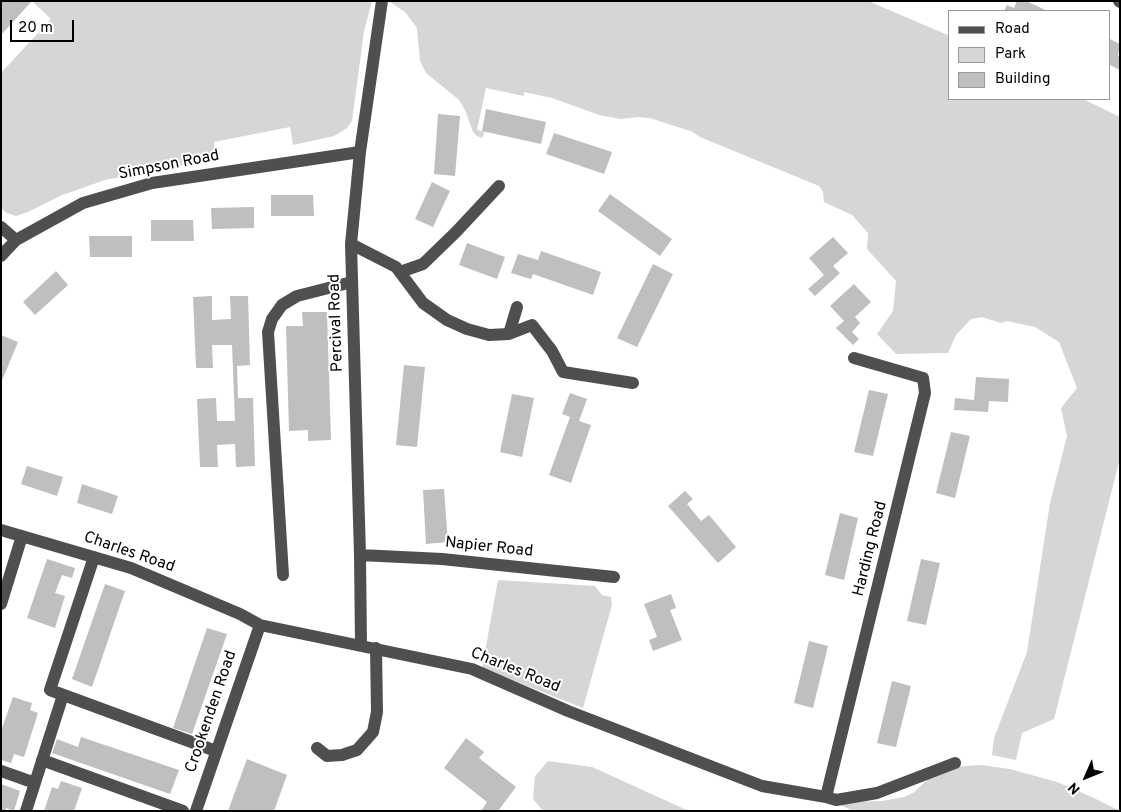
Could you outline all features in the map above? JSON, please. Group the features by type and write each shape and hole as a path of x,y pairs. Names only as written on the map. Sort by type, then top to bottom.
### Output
{"street":[{"name":"Percival Road","path":"361,645 351,244 360,152 382,1"},
{"name":"Simpson Road","path":"1,256 16,240 83,203 152,183 360,152"},
{"path":"400,272 423,264 499,186"},
{"path":"1,227 16,240"},
{"path":"351,244 396,267 423,303 447,320 467,329 490,335 509,334 532,325 552,351 562,372 633,383"},
{"path":"283,575 268,332 272,319 282,306 297,296 352,282"},
{"path":"509,334 518,307"},
{"name":"Harding Road","path":"832,803 925,393 923,378 854,358"},
{"name":"Charles Road","path":"1,530 131,568 260,624 472,669 568,711 762,786 832,803 877,793 955,763"},
{"path":"1,604 22,536"},
{"name":"Napier Road","path":"360,555 442,559 614,577"},
{"path":"94,557 50,690 216,752"},
{"name":"Crookenden Road","path":"196,811 260,624"},
{"path":"318,748 327,756 342,755 357,750 373,732 377,712 376,648"},
{"path":"26,811 63,695"},
{"path":"42,760 183,811"},
{"path":"1,771 35,783"}],"green space":[{"path":"32,1 372,1 364,31 352,121 347,128 334,136 293,145 290,127 214,142 215,159 105,180 60,196 28,212 16,216 7,213 1,208 1,73 51,19"},
{"path":"868,1 948,35 948,100 1085,100 1120,117 1120,458 1054,719 1022,733 1016,760 992,755 994,738 1027,652 1050,503 1067,436 1061,408 1077,388 1059,342 1035,327 1007,321 1001,323 982,317 971,319 956,335 948,353 896,354 877,334 893,311 896,281 867,249 868,233 852,215 824,202 823,192 819,186 700,137 693,132 650,118 621,119 599,115 552,98 524,92 524,96 486,88 477,130 485,132 482,138 477,136 473,132 459,100 426,73 420,61 417,28 405,12 390,2"},
{"path":"498,580 595,586 602,595 611,597 612,605 583,708 482,668"},
{"path":"548,761 592,767 689,811 543,811 533,799 535,776"},
{"path":"981,765 1010,769 1057,782 1120,811 853,811 840,805 846,802 882,801 904,797 913,793 936,772 950,767"}],"building":[{"path":"1,1 32,1 1,35"},
{"path":"1017,1 1026,1 1046,10 1004,10 1007,5 1014,8"},
{"path":"1111,40 1120,44 1118,56 1120,57 1120,70 1111,66"},
{"path":"486,109 546,122 541,144 482,131"},
{"path":"438,114 460,116 455,176 434,174"},
{"path":"554,133 612,152 604,174 546,154"},
{"path":"432,182 450,191 433,227 415,219"},
{"path":"610,194 672,239 660,256 598,211"},
{"path":"271,195 313,195 314,216 271,216"},
{"path":"254,207 254,228 212,229 211,208"},
{"path":"151,220 193,220 194,241 151,241"},
{"path":"89,236 132,236 132,257 90,257"},
{"path":"833,237 848,253 833,266 840,273 815,296 808,289 824,275 809,258"},
{"path":"467,243 505,257 497,279 459,265"},
{"path":"541,251 601,272 593,295 533,274 531,279 511,273 518,254 538,260"},
{"path":"653,264 673,274 637,347 617,338"},
{"path":"56,271 68,285 35,315 23,302"},
{"path":"854,284 871,302 855,317 860,323 852,332 859,339 853,345 836,328 844,321 830,306"},
{"path":"212,296 212,320 231,319 230,296 248,296 250,365 237,366 238,398 253,398 255,466 236,467 235,444 217,445 218,467 200,467 197,399 216,398 217,421 235,421 232,345 212,345 213,368 196,368 193,297"},
{"path":"302,312 327,312 331,440 308,441 308,430 289,431 286,326 303,326"},
{"path":"1,335 18,342 1,383"},
{"path":"404,365 425,367 417,447 396,445"},
{"path":"976,377 1009,379 1008,402 989,401 988,412 954,410 955,398 974,400"},
{"path":"869,390 888,394 873,456 854,452"},
{"path":"570,393 587,399 579,421 591,425 571,483 549,475 570,417 562,414"},
{"path":"512,394 534,398 522,457 500,452"},
{"path":"951,432 970,436 955,498 936,493"},
{"path":"27,466 63,477 57,496 21,484"},
{"path":"82,484 118,496 112,514 77,503"},
{"path":"444,489 448,542 426,544 423,490"},
{"path":"685,491 693,499 687,504 701,521 709,515 736,547 718,563 668,506"},
{"path":"840,513 858,518 844,580 825,575"},
{"path":"47,559 75,568 72,578 62,575 55,593 65,596 55,628 27,618"},
{"path":"921,559 940,563 926,625 907,621"},
{"path":"105,584 125,591 92,687 72,679"},
{"path":"671,594 676,608 670,610 682,640 653,651 649,640 657,637 644,604"},
{"path":"207,628 227,634 192,734 173,728"},
{"path":"809,641 828,646 813,708 794,703"},
{"path":"892,681 911,686 896,747 877,743"},
{"path":"13,697 32,703 30,710 38,713 24,757 14,754 11,763 1,760 1,731"},
{"path":"81,737 179,770 170,794 52,753 57,739 78,747"},
{"path":"466,738 484,752 479,758 516,787 498,811 481,811 487,802 444,768"},
{"path":"247,759 287,775 274,811 228,811"},
{"path":"61,781 82,788 74,811 44,811 52,787 58,789"},
{"path":"1,784 20,791 14,811 6,808 5,811 1,811"}]}
